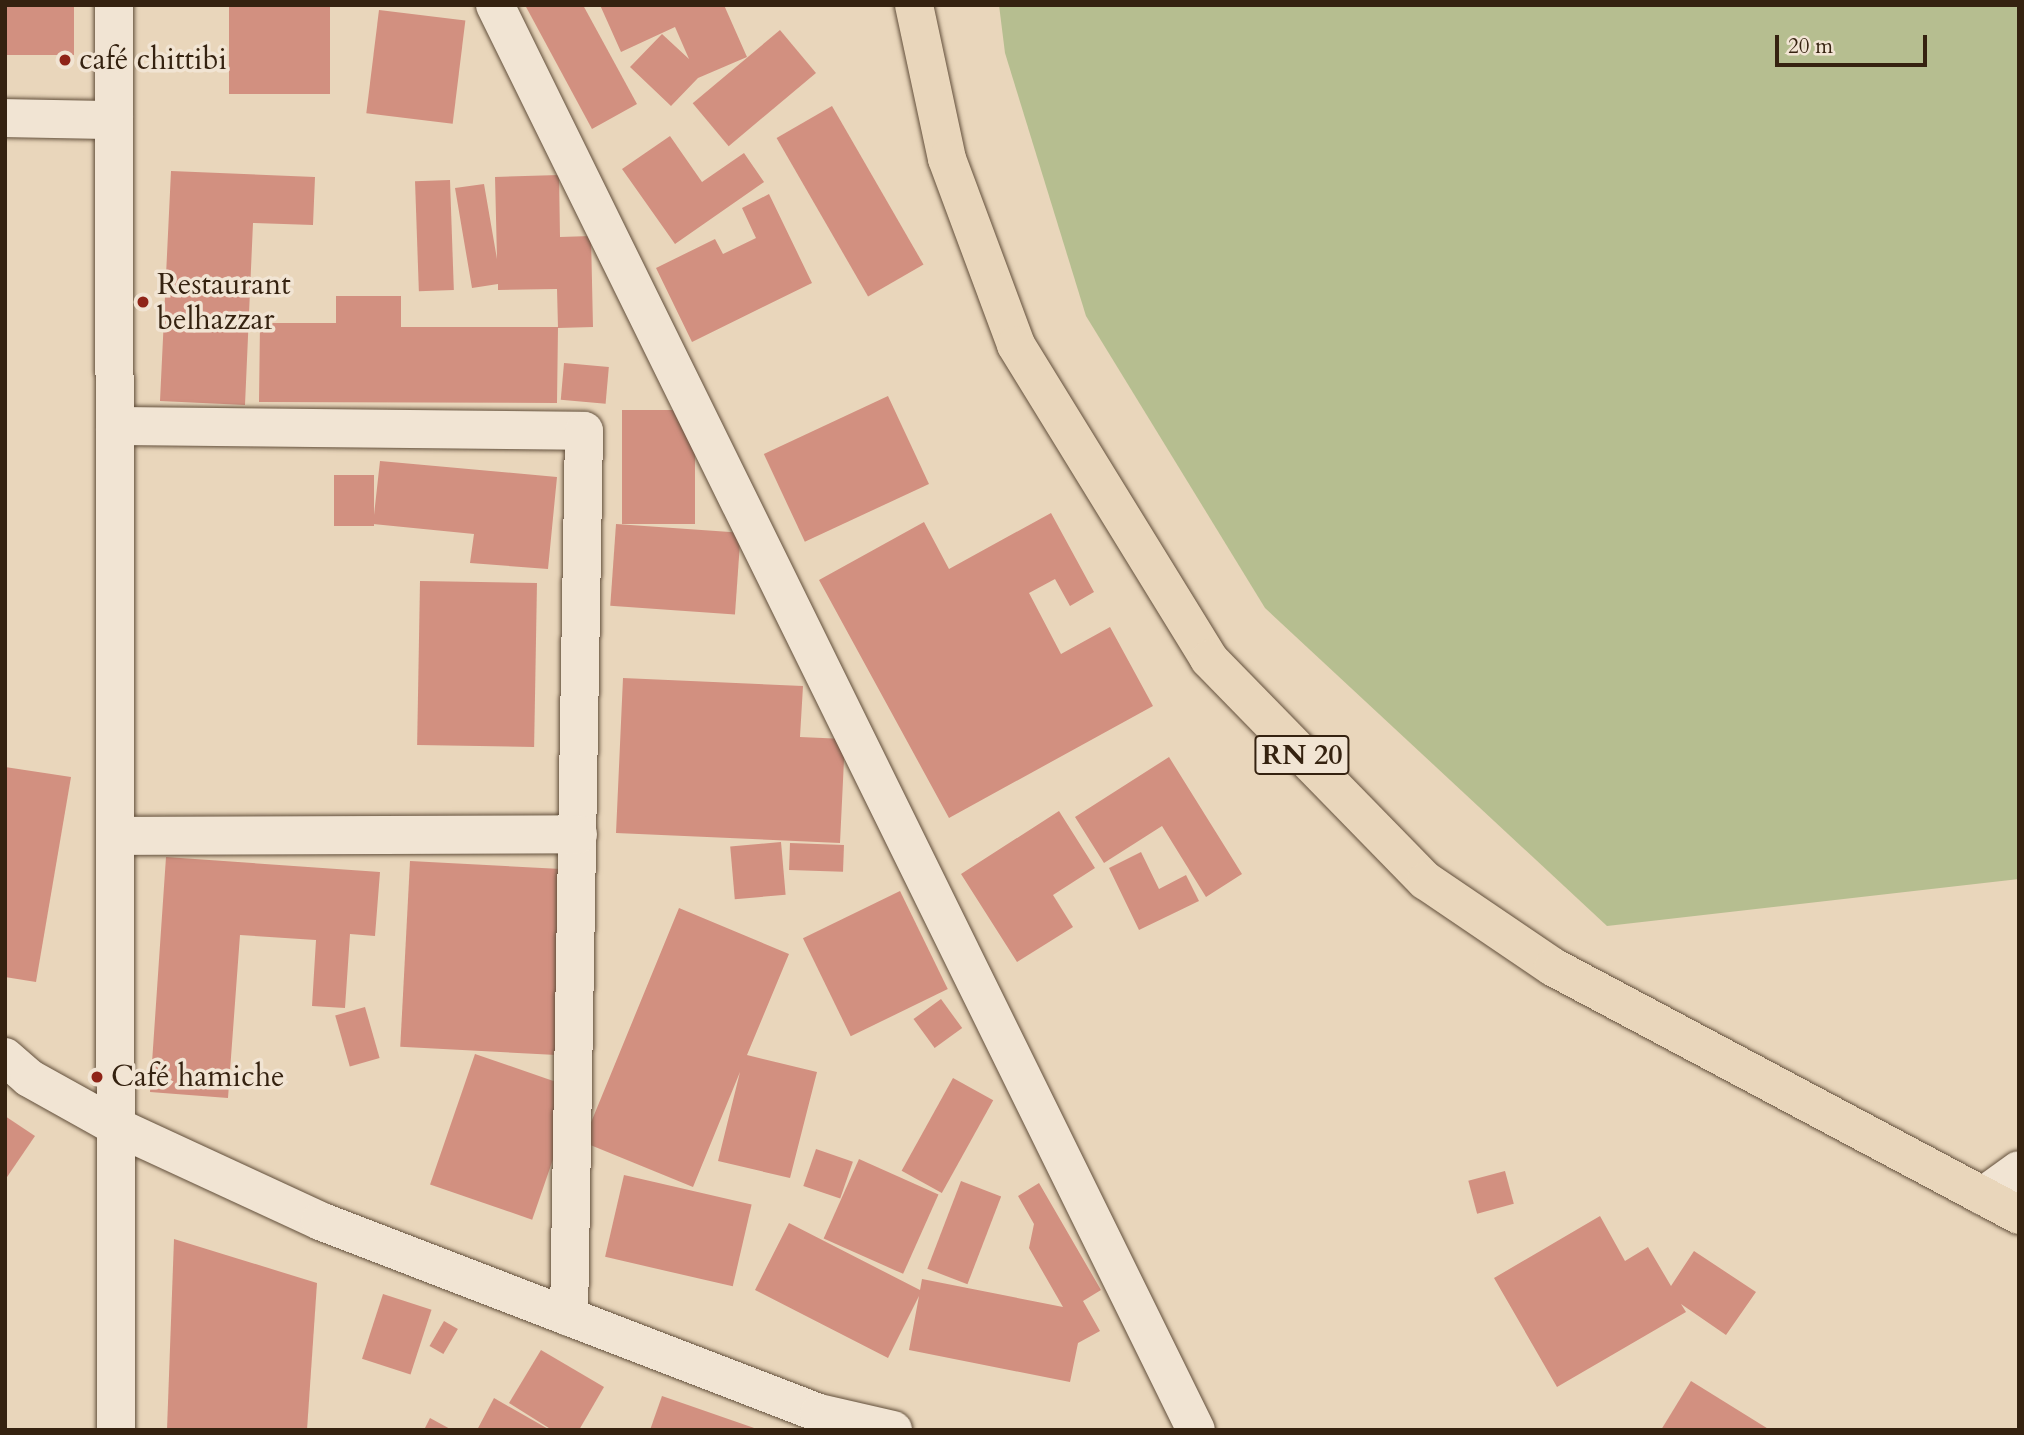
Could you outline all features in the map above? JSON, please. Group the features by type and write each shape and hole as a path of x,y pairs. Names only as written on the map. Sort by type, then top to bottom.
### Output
{"main road":[{"name":"RN 20","path":"914,5 947,159 1016,345 1209,659 1426,881 1553,967 2019,1215"}],"street":[{"path":"114,5 116,1430"},
{"path":"495,5 1196,1430"},
{"path":"5,118 114,120"},
{"path":"115,426 584,431 569,1317"},
{"path":"116,836 578,834"},
{"path":"5,1057 29,1078 117,1127 320,1221 819,1413 892,1430"},
{"path":"1983,1196 2019,1171"}],"green space":[{"path":"999,5 2019,5 2019,879 1607,926 1265,608 1086,316 1005,53"}],"building":[{"path":"5,5 74,5 74,55 5,55"},
{"path":"229,5 330,5 330,94 229,94"},
{"path":"525,5 583,5 637,104 592,129"},
{"path":"600,5 724,5 747,57 698,78 671,106 630,67 662,34 689,59 675,27 621,52"},
{"path":"379,10 465,21 453,124 366,113"},
{"path":"780,30 816,73 729,146 693,103"},
{"path":"832,106 924,264 868,296 777,138"},
{"path":"670,136 702,182 744,153 764,182 675,244 622,169"},
{"path":"171,171 315,177 313,225 253,223 245,405 160,401"},
{"path":"559,175 560,237 591,236 593,327 558,328 557,289 498,290 498,284 472,288 455,188 484,184 497,259 495,177"},
{"path":"450,180 454,290 419,291 415,181"},
{"path":"769,194 812,283 692,342 656,268 715,239 723,254 756,238 742,208"},
{"path":"336,296 401,296 401,327 558,327 557,403 259,402 260,323 336,323"},
{"path":"564,363 609,367 606,404 561,400"},
{"path":"888,396 929,484 805,542 764,454"},
{"path":"622,410 695,410 695,524 622,524"},
{"path":"380,461 557,477 548,569 470,563 474,534 373,524"},
{"path":"334,475 374,475 374,526 334,526"},
{"path":"1051,513 1094,592 1070,606 1055,579 1029,593 1061,654 1110,627 1153,706 949,818 819,580 924,522 949,569"},
{"path":"616,524 741,533 735,615 610,606"},
{"path":"420,581 537,583 534,747 417,745"},
{"path":"623,678 803,686 800,737 845,739 840,843 616,833"},
{"path":"1169,757 1242,874 1206,897 1162,826 1104,863 1075,817"},
{"path":"5,767 71,777 36,982 5,977"},
{"path":"1059,811 1095,868 1053,895 1073,927 1017,962 961,874"},
{"path":"781,842 786,895 735,899 730,846"},
{"path":"790,843 844,845 843,872 789,870"},
{"path":"1141,852 1159,889 1186,875 1199,901 1139,930 1109,868"},
{"path":"166,857 380,872 375,936 350,934 345,1008 312,1006 316,940 240,935 228,1098 150,1092"},
{"path":"410,861 576,870 566,1055 400,1047"},
{"path":"900,891 948,989 851,1036 803,938"},
{"path":"679,908 789,954 747,1055 817,1072 790,1178 718,1161 740,1072 693,1187 583,1142"},
{"path":"941,999 962,1028 935,1048 913,1019"},
{"path":"365,1007 380,1058 350,1066 335,1016"},
{"path":"475,1054 577,1089 532,1220 430,1184"},
{"path":"953,1078 993,1100 942,1193 902,1171"},
{"path":"5,1116 35,1136 5,1180"},
{"path":"816,1149 853,1162 840,1199 803,1186"},
{"path":"859,1159 938,1194 903,1274 824,1238"},
{"path":"1505,1171 1514,1204 1477,1214 1468,1181"},
{"path":"624,1175 752,1204 733,1286 605,1257"},
{"path":"961,1181 1001,1196 967,1284 927,1269"},
{"path":"1039,1183 1101,1290 1083,1301 1100,1331 1078,1343 1070,1382 909,1350 919,1296 888,1358 755,1290 789,1223 920,1290 922,1279 1063,1307 1029,1248 1034,1224 1018,1196"},
{"path":"1600,1216 1625,1261 1648,1247 1671,1286 1694,1251 1756,1292 1726,1335 1681,1304 1686,1312 1557,1387 1494,1278"},
{"path":"174,1239 317,1283 307,1430 167,1430"},
{"path":"383,1294 432,1310 410,1374 362,1359"},
{"path":"444,1321 458,1329 443,1354 430,1346"},
{"path":"541,1350 604,1387 579,1430 552,1430 509,1403"},
{"path":"1691,1381 1770,1430 1661,1430"},
{"path":"662,1396 757,1429 757,1430 650,1430"},
{"path":"494,1398 550,1430 477,1430"},
{"path":"430,1418 452,1430 424,1430"}],"place":[{"name":"café chittibi","path":"65,60"},
{"name":"Restaurant belhazzar","path":"143,302"},
{"name":"Café hamiche","path":"97,1077"}]}
